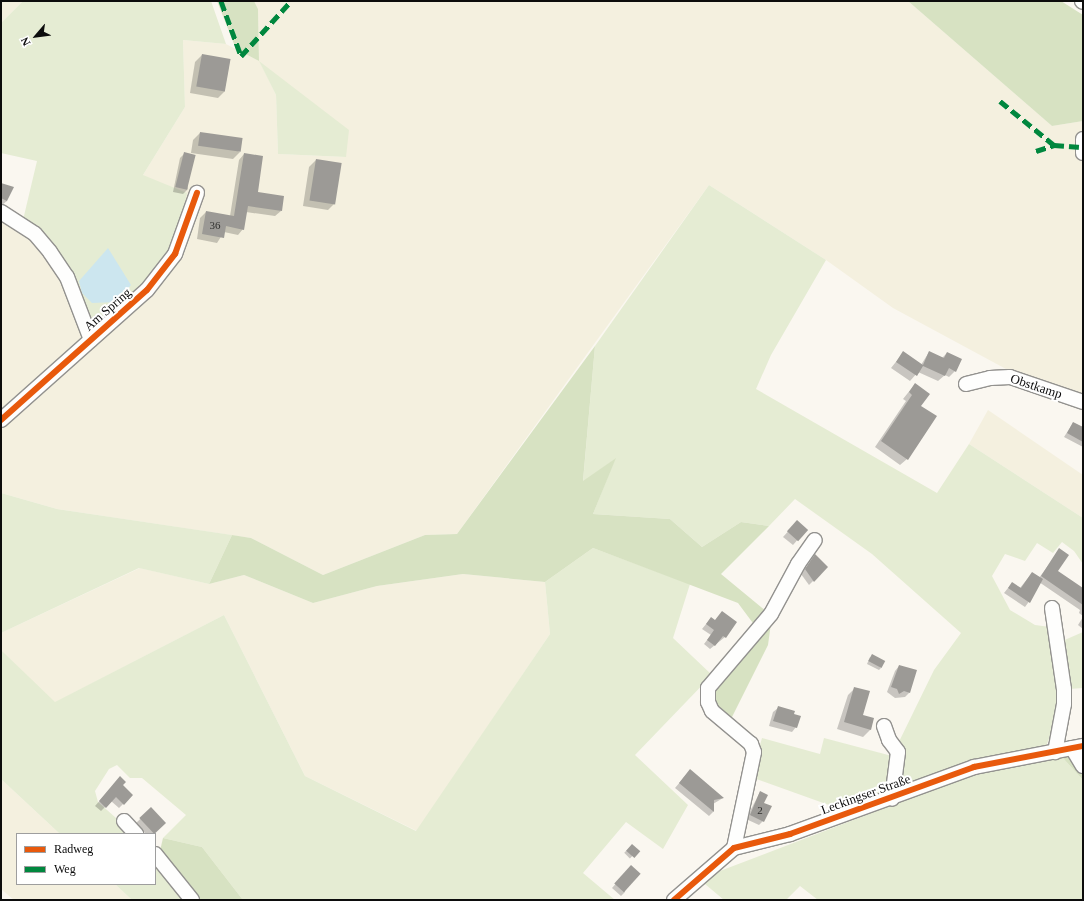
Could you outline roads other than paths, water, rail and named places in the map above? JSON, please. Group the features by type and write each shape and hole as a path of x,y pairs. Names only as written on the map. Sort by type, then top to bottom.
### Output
{"street":[{"path":"1083,139 1083,153"},
{"name":"Am Spring","path":"1,420 147,290 175,254 197,193"},
{"name":"Am Spring","path":"1,212 34,234 50,252 67,277 91,340"},
{"name":"Obstkamp","path":"966,384 990,378 1010,377 1083,402"},
{"path":"734,848 754,752 748,740 712,711 708,702 708,688 771,614 798,564 815,540"},
{"path":"1052,608 1064,689 1064,704 1055,752"},
{"path":"884,726 889,740 898,752 892,799"},
{"path":"1078,747 1083,766"},
{"name":"Leckingser Straße","path":"674,900 734,848 790,834 892,799 974,767 1078,747"},
{"path":"124,821 135,833"},
{"path":"156,855 192,900"}],"water":[{"path":"108,248 131,285 116,302 92,303 82,293 79,281"}]}
